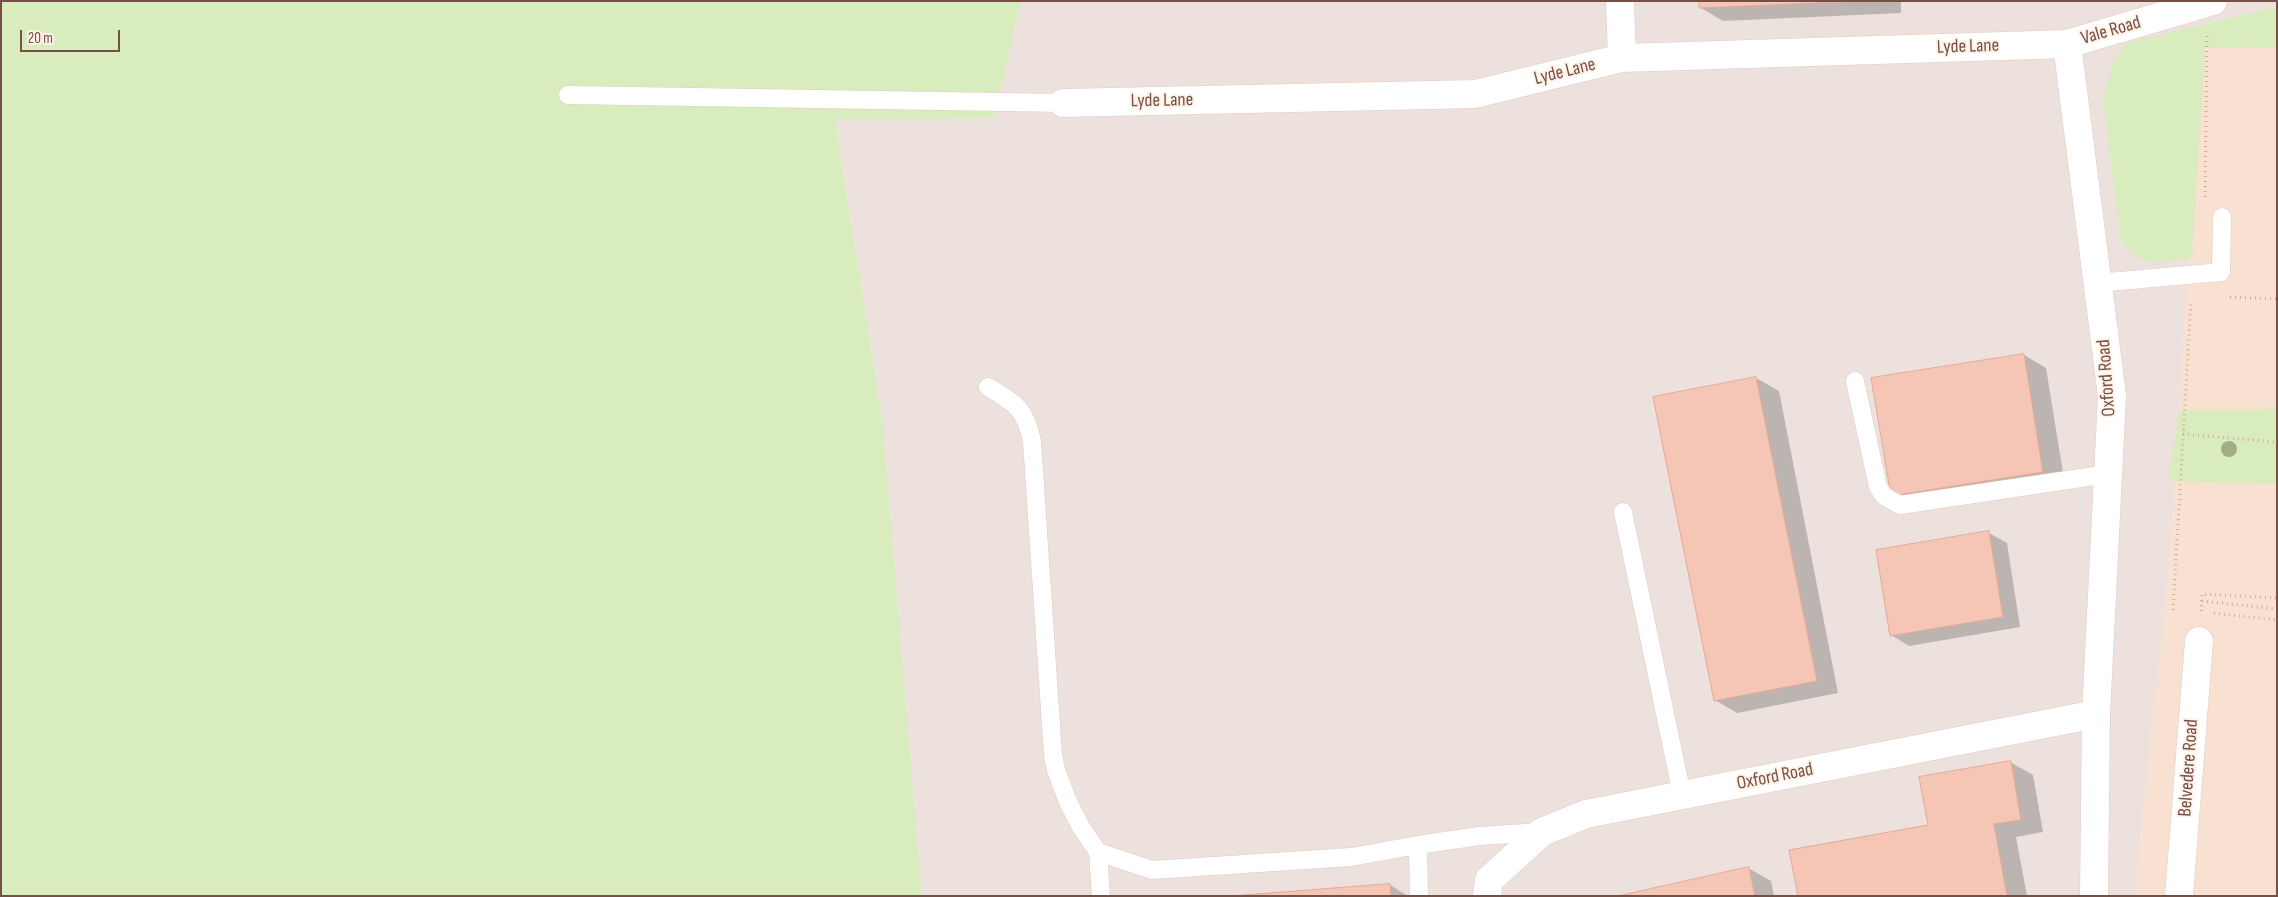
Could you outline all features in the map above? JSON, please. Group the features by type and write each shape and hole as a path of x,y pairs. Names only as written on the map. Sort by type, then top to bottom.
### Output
{"street":[{"path":"1620,1 1622,58"},
{"name":"Vale Road","path":"2067,44 2178,6 2211,2"},
{"name":"Lyde Lane","path":"1064,103 1475,94 1622,58 2067,44"},
{"name":"Oxford Road","path":"2067,44 2112,396 2096,714 2094,896"},
{"name":"Belvedere Road","path":"2179,896 2199,641"},
{"name":"Oxford Road","path":"1487,896 1490,880 1542,832 1586,814 2096,714"}],"lane":[{"path":"568,95 1064,103"},
{"path":"2097,283 2221,272 2222,217"},
{"path":"1855,381 1878,486 1892,502 1900,505 2108,474"},
{"path":"988,387 1016,404 1029,424 1032,441 1053,755 1056,770 1068,802 1081,827 1098,852 1101,896"},
{"path":"1623,512 1682,795"},
{"path":"1098,852 1152,870 1351,857 1479,836 1542,832"},
{"path":"1418,845 1419,896"}],"path":[{"path":"2205,199 2211,2"},
{"path":"2173,610 2192,295"},
{"path":"2220,297 2277,299"},
{"path":"2183,434 2277,442"},
{"path":"2199,641 2202,594 2277,598"},
{"path":"2202,601 2277,608"},
{"path":"2201,612 2277,620"}],"shaded area":[{"path":"1021,1 2277,1 2277,16 2203,36 2169,571 2134,896 922,896 883,425 835,119 994,118"},
{"path":"2277,16 2277,896 2134,896 2169,571 2203,35"}],"green space":[{"path":"1,1 1021,1 994,118 835,120 883,425 922,896 1,896"},
{"path":"2277,7 2277,47 2205,48 2192,257 2152,262 2136,256 2121,239 2103,100 2114,60 2127,43"},
{"path":"2277,409 2277,484 2168,481 2179,410"}],"building":[{"path":"1699,1 1863,1 1700,8"},
{"path":"2024,354 2043,472 1891,496 1871,378"},
{"path":"1756,377 1817,681 1714,701 1653,397"},
{"path":"1989,531 2003,617 1890,636 1876,550"},
{"path":"2011,761 2021,820 1994,824 2007,896 1798,896 1789,850 1928,825 1919,777"},
{"path":"1749,867 1755,896 1618,896"},
{"path":"1390,884 1391,896 1232,896"}]}
